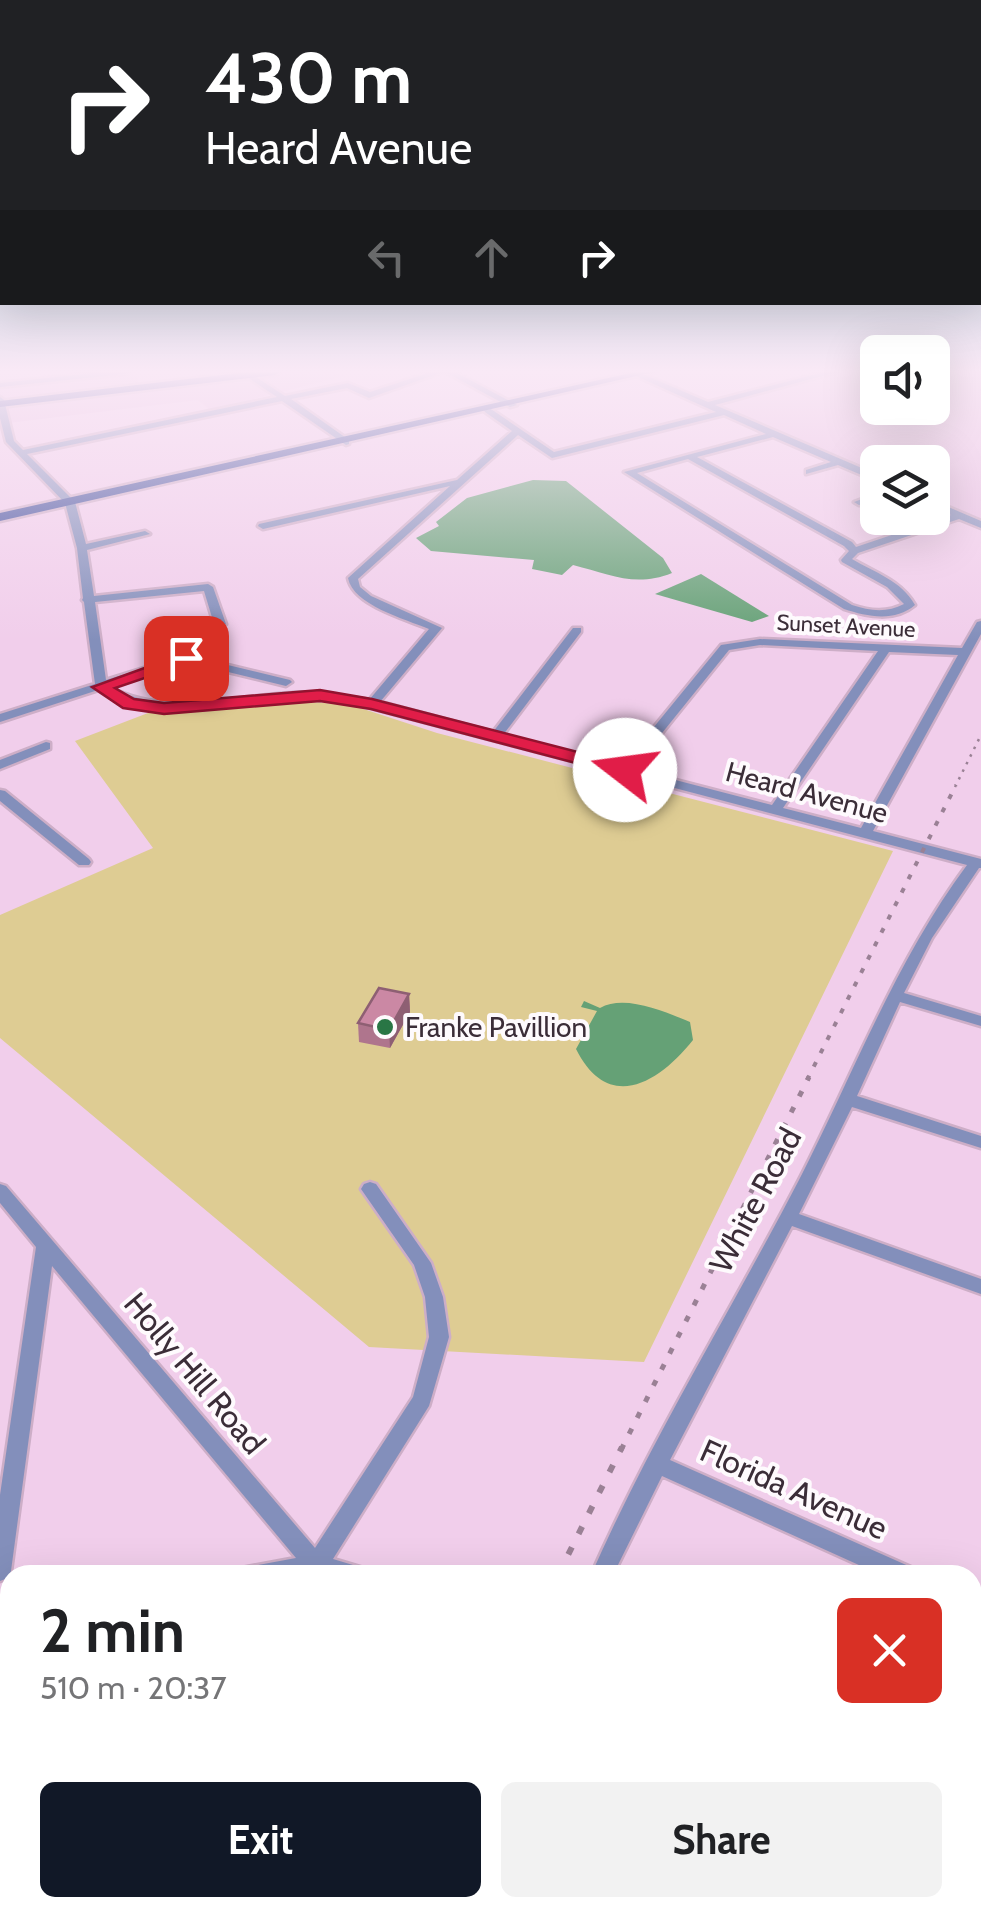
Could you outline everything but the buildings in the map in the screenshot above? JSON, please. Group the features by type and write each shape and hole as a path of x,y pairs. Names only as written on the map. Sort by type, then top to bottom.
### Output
{"main road":[{"path":"0,517 256,461"}],"street":[{"path":"29,461 70,502 82,548 100,687"},
{"path":"372,704 436,628 367,598 354,588 353,578 481,461"},
{"path":"668,461 628,472 848,607 885,613 905,610 910,602 905,595 846,560 854,551 960,516"},
{"path":"698,461 854,551"},
{"path":"809,472 839,462 860,471"},
{"path":"264,526 459,481"},
{"path":"950,511 981,524"},
{"path":"82,548 145,534"},
{"path":"87,600 208,587 220,624"},
{"path":"864,833 981,624"},
{"path":"496,736 578,630"},
{"name":"Sunset Avenue","path":"625,770 725,648 760,642 966,652"},
{"path":"776,810 886,648"},
{"path":"0,718 186,658 286,682"},
{"name":"Heard Avenue","path":"100,687 129,704 164,708 291,696 372,704 978,863"},
{"path":"0,765 46,746"},
{"path":"0,794 84,862"},
{"name":"White Road","path":"607,1565 656,1463 847,1099 895,995 978,863"},
{"path":"895,995 981,1021"},
{"path":"847,1099 981,1142"},
{"path":"316,1565 422,1400 438,1337 434,1297 422,1263 370,1189"},
{"name":"Holly Hill Road","path":"0,1190 309,1565"},
{"path":"786,1218 981,1287"},
{"path":"1,1565 46,1243"},
{"name":"Florida Avenue","path":"656,1463 883,1565"}],"shaded area":[{"path":"950,461 981,461 981,519 950,505"},
{"path":"533,480 566,481 663,558 672,573 634,579 573,565 562,575 532,569 534,560 431,551 416,538 439,526 436,522 467,498"},
{"path":"701,574 769,616 752,622 655,594"},
{"path":"285,701 342,702 437,733 893,851 644,1362 369,1347 0,1038 0,915 153,848 75,741 148,713"},
{"path":"584,1001 600,1008 633,1004 669,1014 690,1022 693,1040 649,1079 618,1086 603,1081 576,1049 597,1011 581,1007"}],"railway":[{"path":"956,785 981,735"},
{"path":"807,1080 956,785"},
{"path":"621,1450 809,1077"},
{"path":"563,1565 622,1447"}],"place":[{"name":"Franke Pavillion","path":"385,1027"}],"route":[{"path":"186,658 100,687 129,704 164,708 291,696 372,704 625,770"}]}
